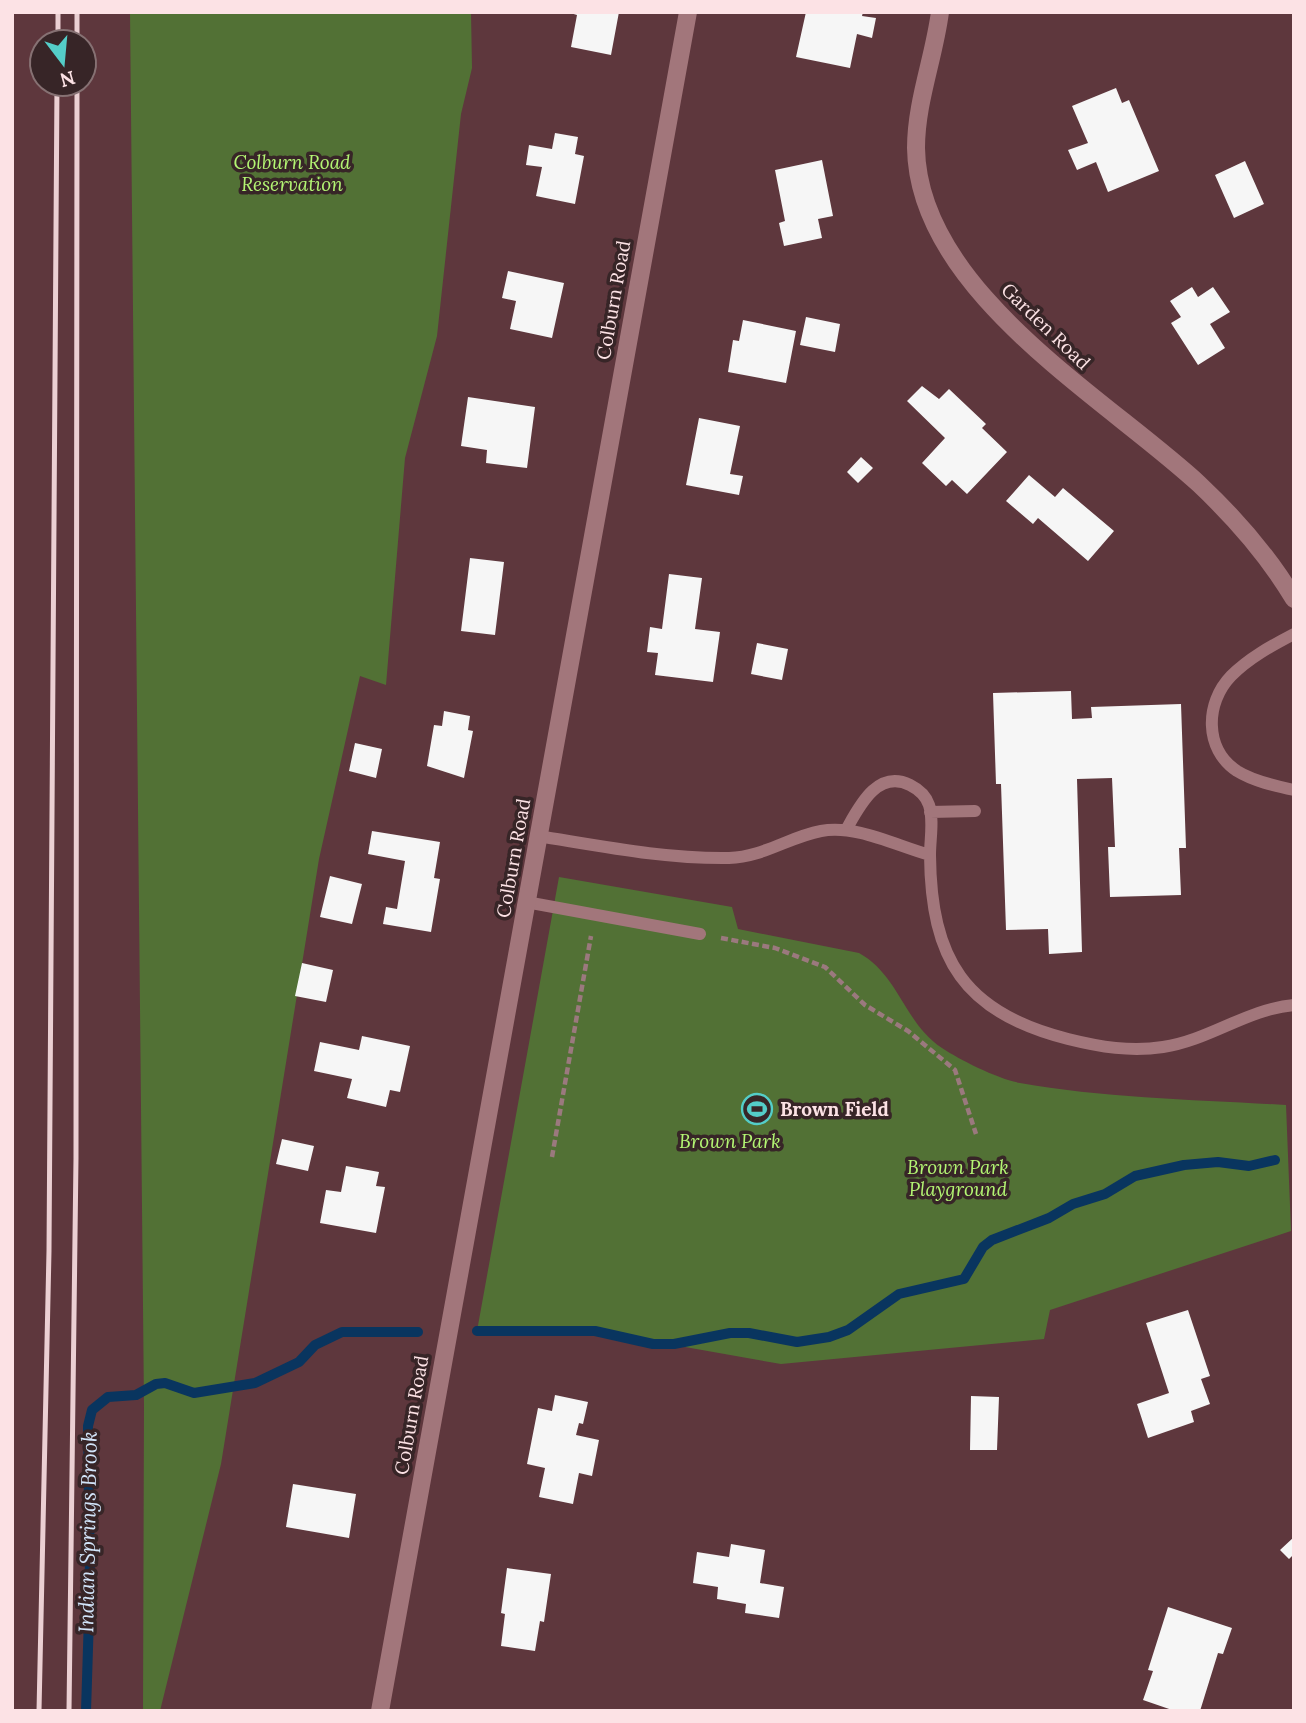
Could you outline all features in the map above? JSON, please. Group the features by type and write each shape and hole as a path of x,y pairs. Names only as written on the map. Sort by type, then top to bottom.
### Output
{"street":[{"name":"Colburn Road","path":"380,1711 688,12"},
{"name":"Garden Road","path":"940,12 919,112 916,149 929,204 956,259 981,294 1058,369 1178,466 1218,504 1266,559 1294,599"}],"lane":[{"path":"1294,634 1258,654 1230,677 1215,697 1211,725 1220,753 1235,769 1294,790"},
{"path":"846,830 863,800 884,782 911,785 925,796 930,812 930,855 936,923 948,957 962,979 979,997 1026,1026 1089,1044 1149,1049 1198,1039 1263,1010 1294,1005"},
{"path":"930,812 975,811"},
{"path":"538,836 667,855 732,858 763,853 813,833 846,830 930,855"},
{"path":"526,902 700,934"}],"path":[{"path":"552,1157 595,915"},
{"path":"700,934 775,948 825,967 865,1005 908,1031 955,1070 976,1134"}],"green space":[{"name":"Colburn Road Reservation","path":"130,12 471,12 472,68 461,114 437,336 405,458 386,685 360,676 319,859 221,1464 160,1711 143,1711 144,1406"},
{"name":"Brown Park","path":"559,877 732,907 738,929 859,953 884,974 929,1038 959,1058 1011,1081 1118,1095 1286,1105 1291,1231 1050,1310 1044,1339 781,1364 595,1331 477,1331"}],"building":[{"path":"567,12 619,12 611,55 571,47 577,15"},
{"path":"806,12 863,12 862,16 876,18 872,38 857,34 850,68 796,57"},
{"path":"1116,88 1122,103 1129,100 1159,171 1108,192 1096,162 1077,170 1068,150 1088,143 1072,106"},
{"path":"555,133 578,137 575,154 584,156 575,204 536,196 542,167 526,165 529,145 552,149"},
{"path":"822,160 833,216 818,219 822,238 784,246 779,223 785,221 775,170"},
{"path":"1245,161 1264,204 1234,218 1215,175"},
{"path":"508,271 564,283 552,338 510,329 516,301 502,298"},
{"path":"1192,287 1198,297 1213,287 1230,312 1210,324 1225,348 1198,365 1171,323 1181,317 1170,301"},
{"path":"806,317 840,324 835,352 800,345"},
{"path":"743,320 796,331 786,383 728,372 733,340 739,341"},
{"path":"922,386 939,399 949,389 986,424 982,428 1007,452 967,494 952,480 946,486 922,463 945,438 907,401"},
{"path":"468,397 535,407 527,468 486,463 487,450 461,446"},
{"path":"699,418 740,426 730,474 743,476 739,495 686,485"},
{"path":"861,457 873,468 858,483 847,472"},
{"path":"1029,475 1055,497 1063,488 1114,531 1088,561 1038,518 1033,524 1006,501"},
{"path":"470,558 504,562 495,635 461,631"},
{"path":"669,574 702,578 695,629 720,632 713,682 655,675 658,653 647,652 650,627 662,629"},
{"path":"757,643 788,649 782,680 751,674"},
{"path":"1071,691 1072,719 1092,718 1091,707 1181,704 1186,848 1179,848 1181,895 1110,897 1108,847 1115,847 1112,778 1077,779 1082,952 1049,954 1048,929 1006,930 1001,784 996,784 993,693"},
{"path":"444,711 470,716 468,730 473,731 464,778 427,766 434,725 442,726"},
{"path":"355,743 382,749 376,778 349,771"},
{"path":"372,831 440,842 434,878 440,879 431,932 383,924 386,907 397,909 405,861 368,854"},
{"path":"330,876 362,884 352,924 320,917"},
{"path":"302,963 333,970 326,1002 295,996"},
{"path":"362,1036 410,1046 400,1092 390,1090 386,1107 347,1098 352,1079 314,1071 320,1042 359,1050"},
{"path":"282,1139 314,1146 308,1171 276,1164"},
{"path":"346,1166 379,1172 376,1186 385,1187 376,1233 320,1223 326,1190 341,1192"},
{"path":"1188,1310 1210,1376 1201,1379 1210,1404 1191,1411 1194,1422 1148,1438 1137,1404 1169,1393 1146,1323"},
{"path":"555,1395 588,1402 583,1424 579,1423 576,1435 599,1440 592,1476 579,1473 573,1504 539,1497 545,1468 527,1464 538,1408 552,1411"},
{"path":"971,1396 999,1397 997,1450 970,1450"},
{"path":"293,1484 356,1494 349,1538 286,1527"},
{"path":"1294,1537 1294,1554 1289,1559 1280,1550"},
{"path":"731,1544 765,1550 760,1583 784,1587 779,1618 745,1613 746,1604 717,1599 718,1587 693,1583 697,1552 729,1557"},
{"path":"507,1568 551,1574 544,1622 540,1621 535,1651 501,1646 505,1614 501,1613"},
{"path":"1168,1607 1232,1628 1223,1654 1218,1653 1200,1711 1175,1711 1143,1700 1153,1671 1148,1670"}],"waterway":[{"name":"Indian Springs Brook","path":"477,1331 595,1331 653,1344 674,1344 730,1333 749,1333 797,1342 829,1337 848,1330 899,1294 964,1279 983,1247 992,1240 1049,1218 1073,1204 1105,1194 1135,1176 1184,1165 1218,1162 1249,1166 1275,1160"},
{"name":"Indian Springs Brook","path":"86,1711 90,1585 88,1426 92,1410 108,1397 136,1395 156,1384 165,1383 194,1393 255,1383 299,1362 315,1345 342,1332 418,1332"}],"railway":[{"path":"58,12 58,28"},
{"path":"77,12 77,28"},
{"path":"39,1711 49,1251 57,98"},
{"path":"69,1711 76,1158 77,98"}],"place":[{"name":"Brown Field","path":"757,1109"}],"park label":[{"name":"Brown Park Playground","path":"958,1178"}]}
